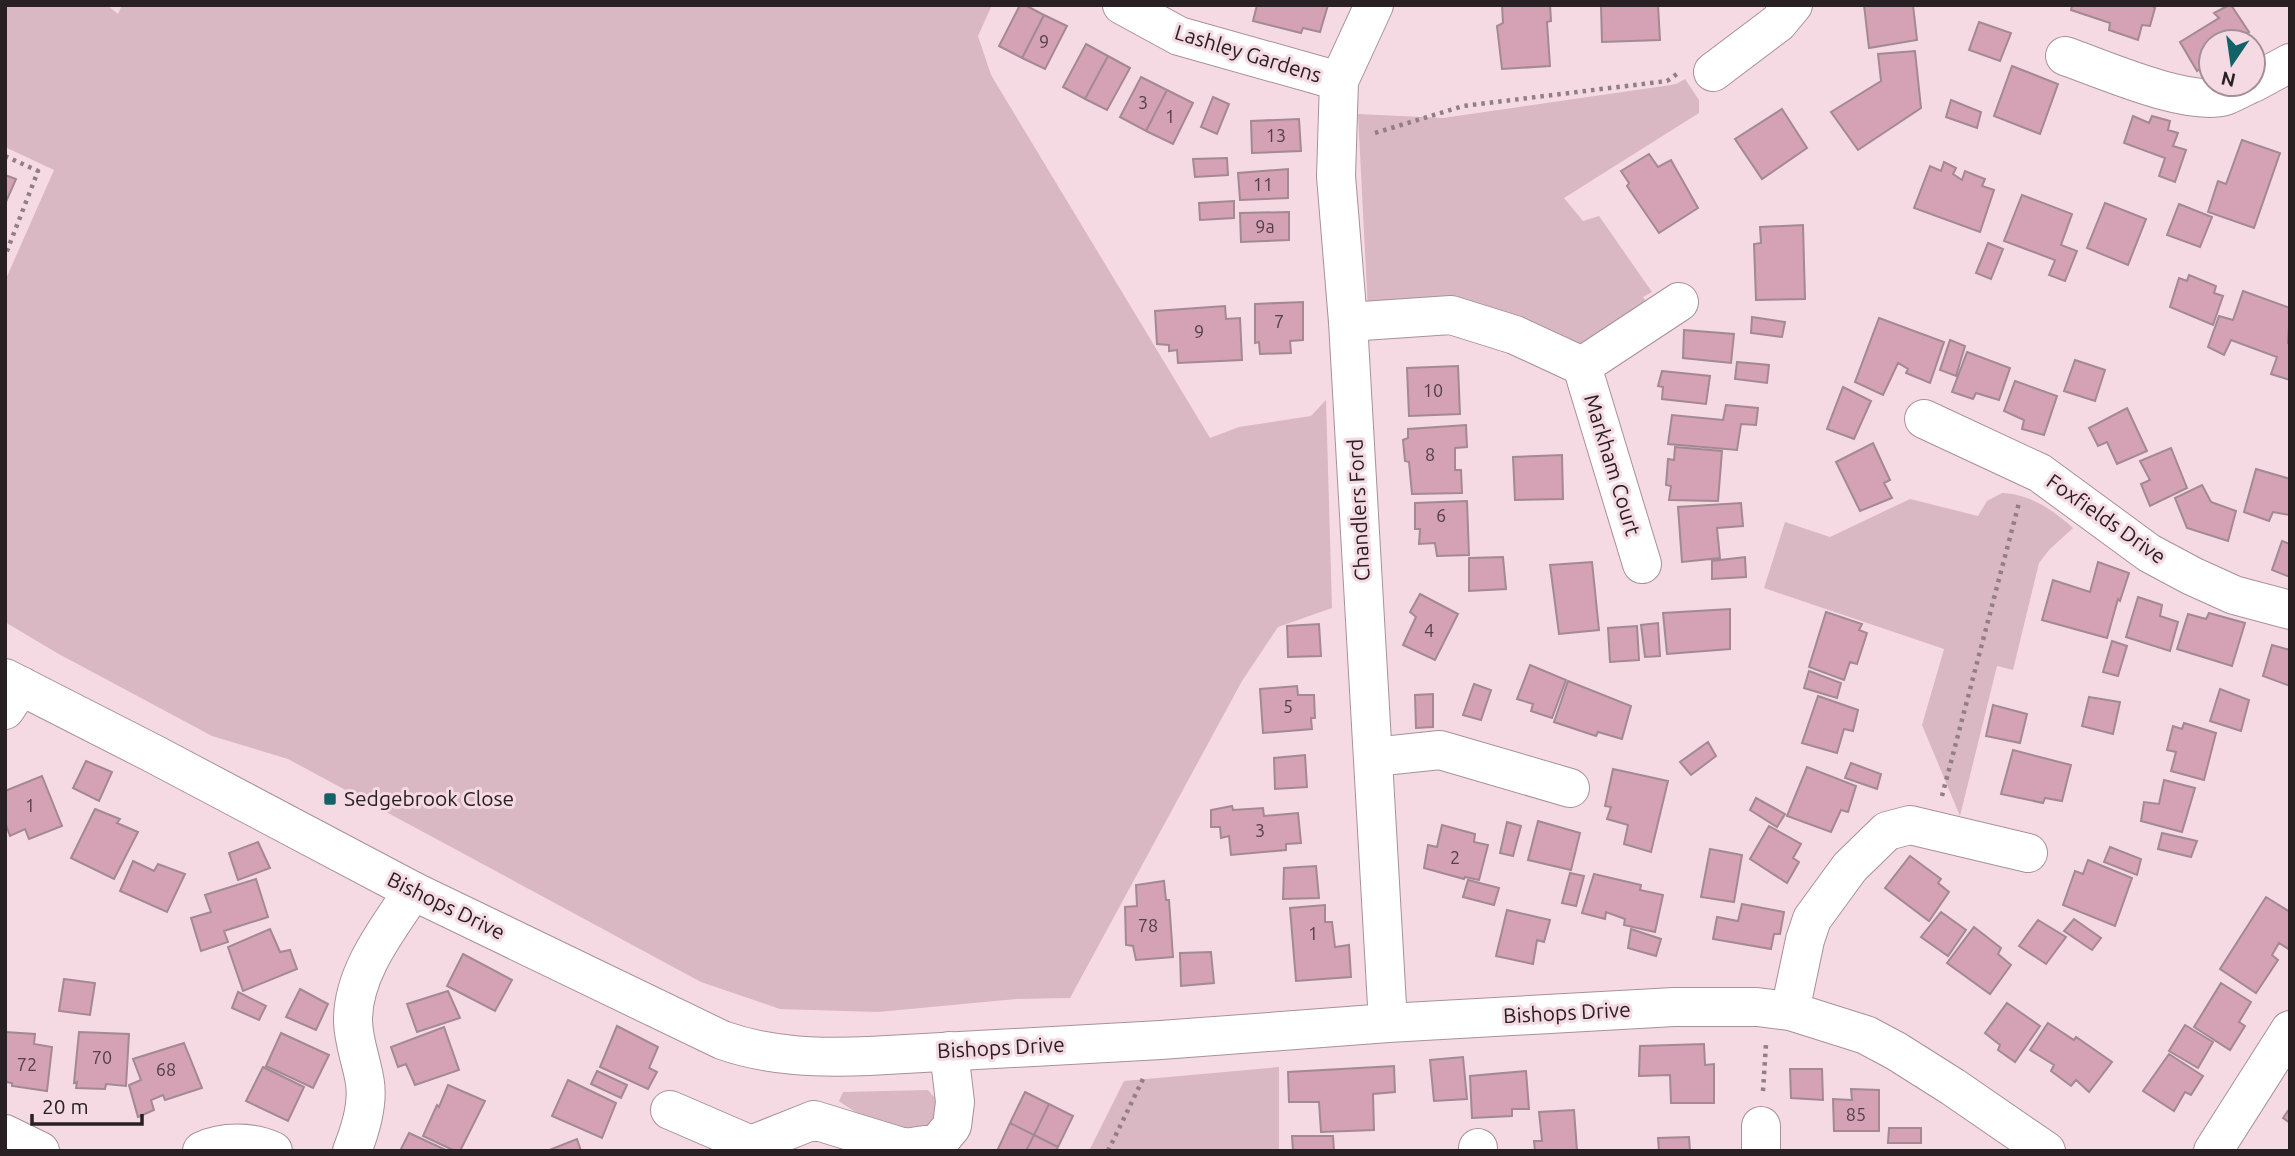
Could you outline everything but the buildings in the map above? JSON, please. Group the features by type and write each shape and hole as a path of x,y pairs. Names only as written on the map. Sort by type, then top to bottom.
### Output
{"street":[{"name":"Lashley Gardens","path":"1122,5 1179,36 1339,81"},
{"name":"Chandlers Ford","path":"1374,5 1339,81 1336,176 1348,322 1388,1023"},
{"path":"1713,72 1778,23 1793,5"},
{"path":"2065,56 2154,87 2197,97"},
{"path":"2267,75 2290,63"},
{"name":"Markham Court","path":"1582,366 1679,302"},
{"name":"Markham Court","path":"1348,322 1451,316 1516,335 1582,366 1642,564"},
{"name":"Foxfields Drive","path":"1924,419 2040,473 2149,553 2192,576 2234,595 2290,610"},
{"name":"Bishops Drive","path":"10,691 154,754 413,891 738,1046 787,1055 827,1057 1161,1040 1388,1023 1695,1006 1779,1010 1836,1024 1866,1035 1896,1051 2046,1151"},
{"path":"1374,757 1440,750 1570,788"},
{"path":"1779,1010 1812,919 1850,867 1886,831 1910,825 2028,853"},
{"path":"352,1151 363,1115 366,1086 353,1022 355,998 364,972 413,891"},
{"path":"2213,1151 2290,1030"},
{"path":"670,1110 751,1145 814,1120 905,1148 938,1143 952,1126 956,1102 949,1051"},
{"path":"5,1134 40,1151"},
{"path":"202,1151 228,1144 247,1144 273,1151"}],"path":[{"path":"1337,145 1463,106 1667,81 1698,60 1713,72"},
{"path":"5,156 38,171 5,256"},
{"path":"1933,831 2028,468"},
{"path":"1761,1138 1779,1010"},
{"path":"1108,1151 1161,1040"}],"shaded area":[{"path":"5,5 107,5 118,14 122,5 992,5 978,36 991,75 1210,438 1239,427 1311,416 1326,400 1332,608 1278,627 1242,681 1070,998 1016,999 878,1012 780,1009 701,982 288,759 212,736 5,622 5,281 54,170 5,147"},
{"path":"1685,79 1699,100 1699,113 1564,198 1583,221 1599,216 1652,292 1643,297 1650,307 1584,349 1368,311 1358,114 1443,118 1664,86"},
{"path":"2002,493 2022,496 2040,504 2073,528 2039,563 2013,670 1997,666 1960,816 1922,725 1944,649 1764,588 1785,522 1830,537 1910,499 1978,516 1987,501"},
{"path":"1279,1067 1279,1151 1089,1151 1124,1081"},
{"path":"928,1090 941,1105 936,1122 915,1130 875,1122 839,1101 843,1092"}],"place":[{"name":"Sedgebrook Close","path":"330,799"}]}
